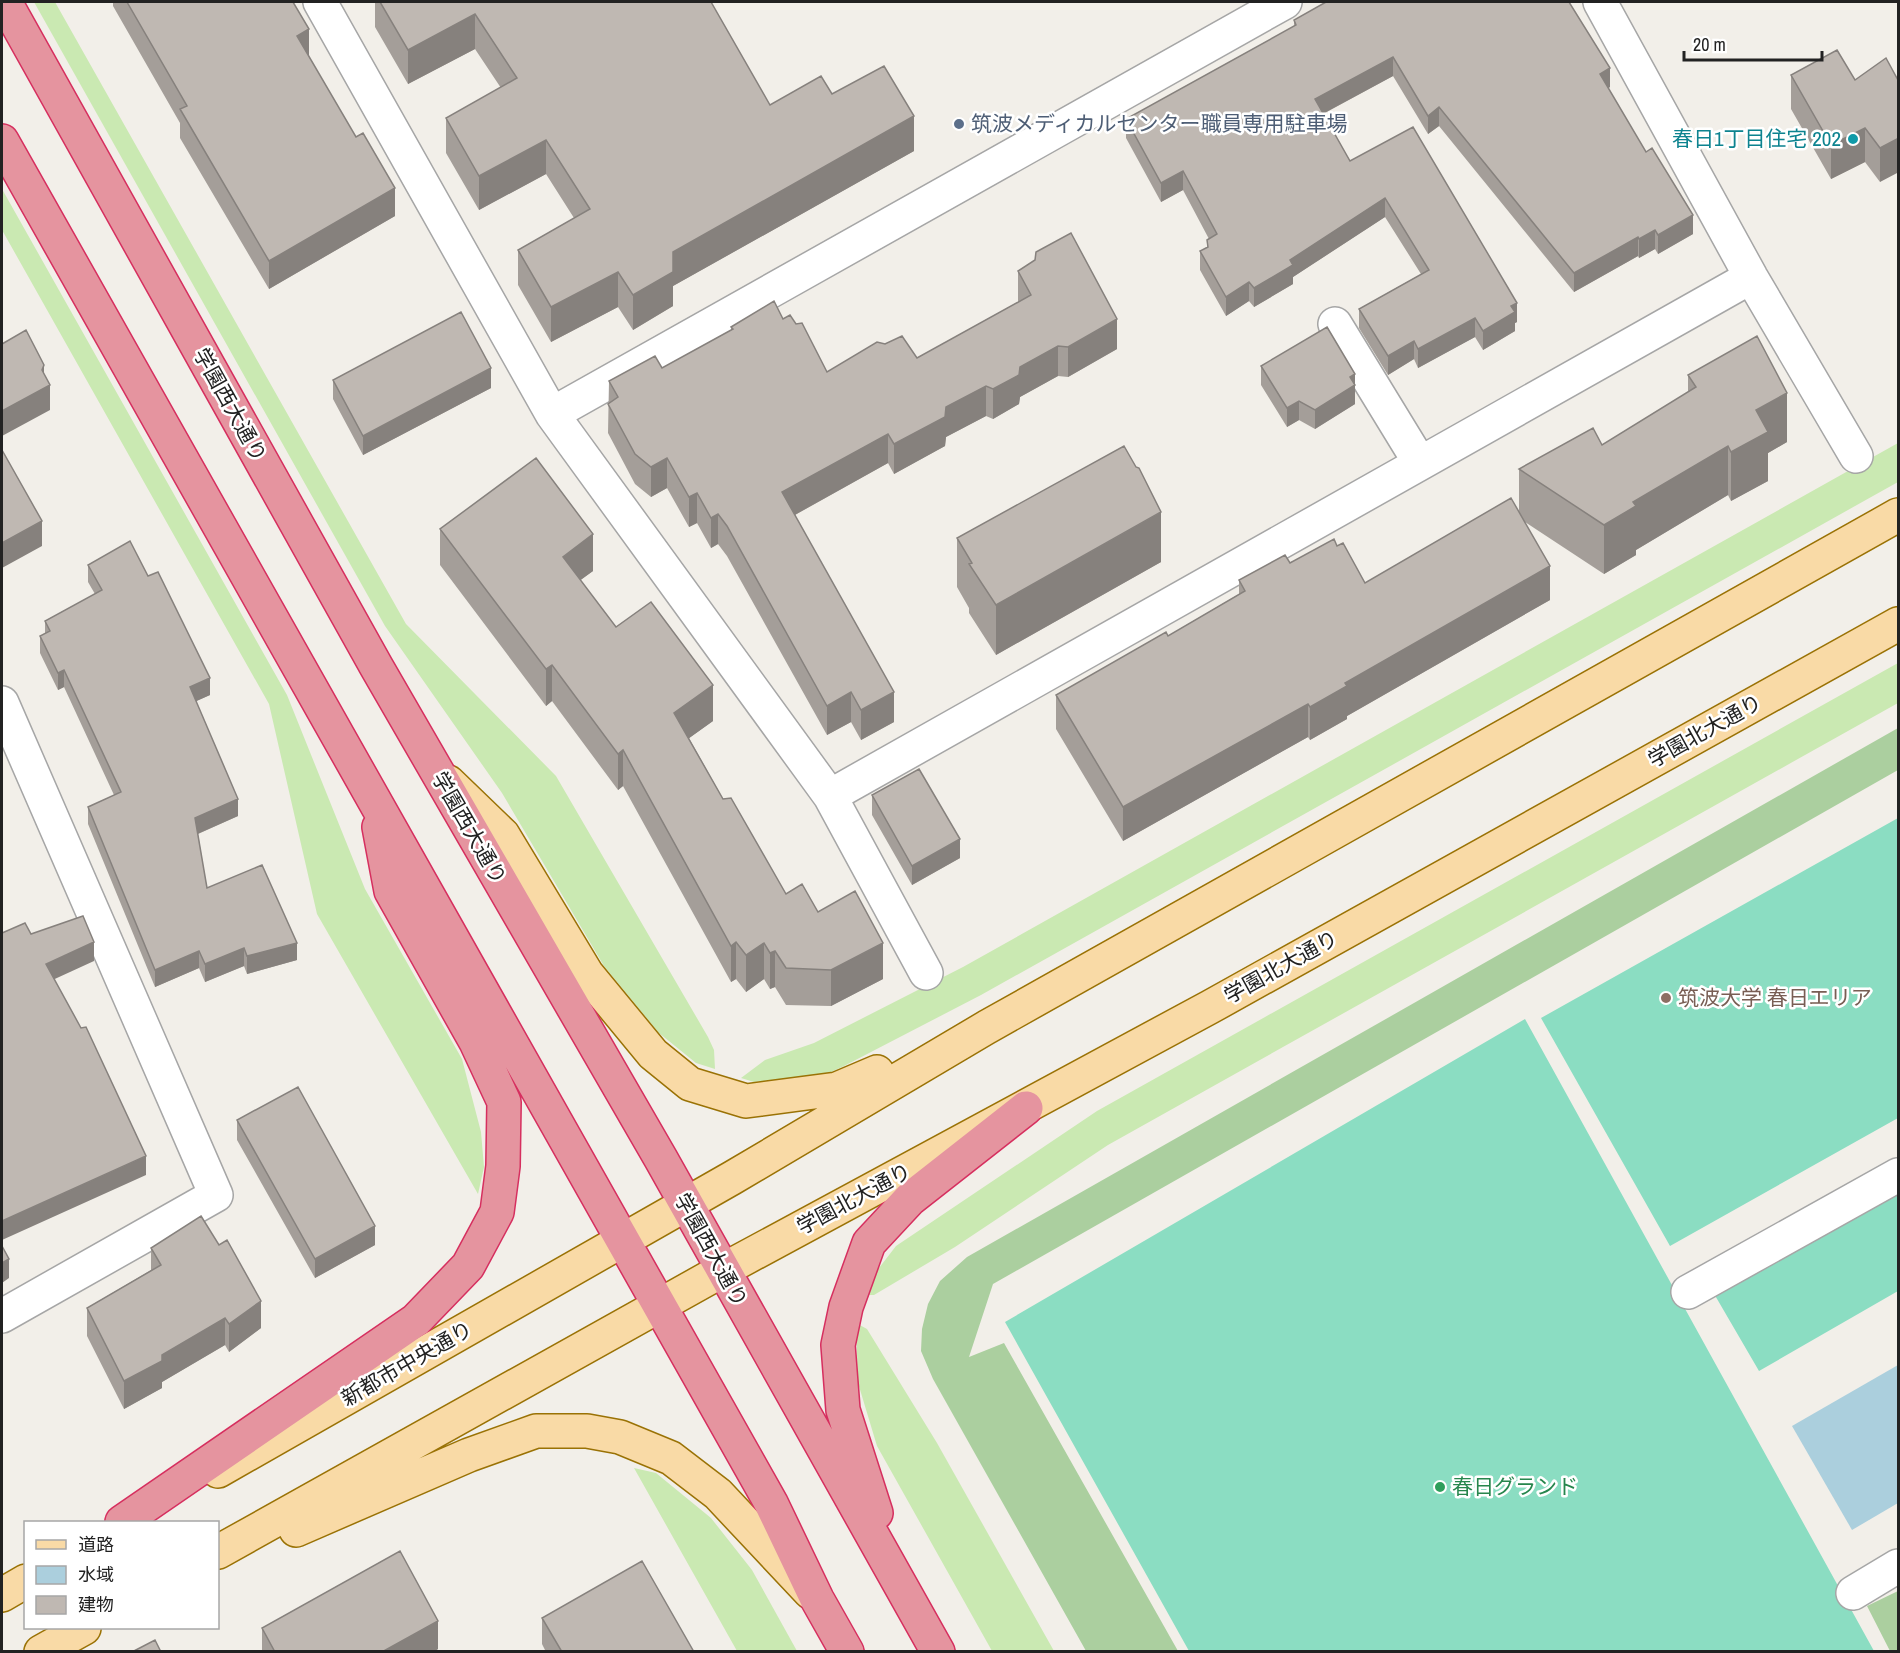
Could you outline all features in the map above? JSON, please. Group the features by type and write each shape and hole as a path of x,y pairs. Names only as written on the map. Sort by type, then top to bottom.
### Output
{"highway":[{"name":"学園西大通り","path":"5,2 436,771 686,1205 938,1652"},
{"path":"2,141 771,1503 817,1599 847,1652"},
{"path":"123,1521 416,1320 468,1266 497,1212 503,1166 504,1102 476,1042 392,891 373,799"},
{"path":"897,1578 843,1410 838,1346 846,1307 869,1243 910,1199 1026,1108"}],"main road":[{"path":"686,1205 987,1027 1899,515"},
{"name":"学園北大通り","path":"661,1307 723,1270 1026,1108 1899,624"},
{"path":"436,771 503,835 587,974 653,1054 690,1084 746,1101 837,1089 987,1027"},
{"name":"新都市中央通り","path":"130,1521 686,1205"},
{"path":"219,1551 661,1307"},
{"path":"219,1564 469,1455 536,1431 587,1431 620,1437 671,1458 718,1494 817,1599"},
{"path":"2,1595 24,1582"},
{"path":"41,1652 82,1629"}],"street":[{"path":"552,414 1285,2"},
{"path":"1600,2 1751,277 1856,456"},
{"path":"327,4 552,414 830,796 926,973"},
{"path":"830,796 1751,277"},
{"path":"1335,324 1420,463"},
{"path":"2,1316 216,1195 4,716"},
{"path":"1688,1292 1899,1175"},
{"path":"1853,1593 1899,1566"}],"green space":[{"path":"34,2 55,2 406,624 556,776 708,1037 714,1050 715,1069 696,1063 659,1033 604,966 502,793 385,626"},
{"path":"2,189 287,695 365,889 462,1059 481,1132 484,1167 478,1194 317,914 269,704 2,230"},
{"path":"1898,443 1898,482 981,995 822,1076 754,1082 741,1078 765,1060 814,1043 963,967"},
{"path":"1898,663 1898,703 1108,1145 955,1247 874,1295 862,1295 869,1281 896,1246 1097,1111"},
{"path":"1898,728 1898,770 993,1284 969,1357 1004,1343 1178,1651 1086,1651 933,1379 921,1351 922,1329 928,1304 940,1281 967,1257"},
{"path":"1898,818 1898,1118 1670,1246 1541,1018"},
{"name":"春日グランド","path":"1525,1019 1874,1651 1189,1651 1005,1322"},
{"path":"1898,1188 1898,1291 1759,1371 1713,1292"},
{"path":"856,1323 867,1329 937,1443 1054,1651 992,1651 877,1446 858,1383"},
{"path":"634,1468 656,1473 711,1518 752,1570 797,1651 737,1651"},
{"path":"1898,1591 1898,1651 1890,1651 1867,1606"}],"water":[{"path":"1898,1365 1898,1503 1852,1530 1792,1426"}],"building":[{"path":"127,2 293,2 309,29 297,36 356,137 363,133 395,188 269,261 180,109 187,106"},
{"path":"380,2 711,2 770,105 821,76 832,94 884,66 914,116 673,252 673,272 633,295 618,272 551,307 518,250 590,209 546,140 479,176 446,118 517,78 475,14 408,50"},
{"path":"1326,2 1569,2 1610,68 1600,74 1646,152 1652,148 1693,215 1658,235 1655,230 1639,239 1638,237 1574,273 1439,107 1428,116 1393,57 1315,99 1350,161 1413,127 1517,303 1511,306 1515,312 1483,331 1475,318 1418,349 1414,341 1388,356 1359,309 1429,270 1385,198 1290,260 1293,265 1254,288 1249,282 1226,297 1200,251 1208,247 1207,240 1217,234 1183,171 1161,183 1126,119 1296,25 1294,20"},
{"path":"1837,50 1855,80 1886,58 1899,82 1899,138 1880,148 1865,128 1831,145 1791,75"},
{"path":"1071,233 1117,319 1068,347 1058,346 1020,367 1019,375 993,389 986,386 946,407 945,417 894,444 888,434 782,492 894,692 861,710 851,692 827,706 727,526 718,514 711,518 697,493 689,497 667,458 651,467 635,454 608,404 618,397 609,381 655,356 662,368 733,329 731,327 774,301 783,319 790,315 796,324 802,323 827,372 877,342 885,344 902,336 917,358 1031,295 1018,271 1035,260 1036,252"},
{"path":"461,312 491,368 363,436 333,380"},
{"path":"1327,327 1355,374 1350,377 1355,385 1315,410 1299,401 1287,408 1261,366"},
{"path":"26,330 44,365 42,370 50,385 2,411 2,344"},
{"path":"1757,336 1787,393 1756,410 1768,432 1731,452 1728,446 1633,502 1636,506 1604,525 1519,469 1593,428 1602,445 1696,387 1688,375"},
{"path":"1124,446 1136,467 1139,468 1161,512 996,605 969,564 972,563 957,538"},
{"path":"2,450 42,521 2,543"},
{"path":"536,458 593,534 563,557 616,627 651,602 713,685 674,713 723,799 731,798 786,894 802,884 818,912 855,891 883,943 831,970 786,968 775,951 770,953 764,943 746,955 736,942 731,946 623,750 618,754 552,665 546,669 440,529"},
{"path":"1511,498 1550,566 1345,683 1347,686 1310,707 1308,704 1123,807 1056,695 1166,632 1168,636 1245,591 1239,580 1285,555 1290,563 1334,539 1337,546 1343,543 1365,583"},
{"path":"130,541 148,576 158,572 210,678 190,687 238,799 195,818 207,888 262,865 297,943 247,956 244,948 205,964 199,951 155,970 88,807 121,792 64,670 58,673 40,636 50,631 45,621 102,590 88,565"},
{"path":"919,769 960,839 912,866 872,795"},
{"path":"83,916 94,942 46,964 81,1028 86,1027 146,1156 2,1221 2,933 25,923 31,934"},
{"path":"298,1087 375,1226 315,1259 237,1120"},
{"path":"201,1216 219,1245 227,1240 261,1301 229,1324 225,1318 162,1355 162,1361 124,1381 87,1308 161,1265 151,1248"},
{"path":"2,1246 9,1259 2,1263"},
{"path":"400,1551 438,1621 382,1652 275,1652 262,1628"},
{"path":"642,1561 694,1652 562,1652 542,1618"},
{"path":"155,1640 161,1652 132,1652"}],"place":[{"name":"筑波メディカルセンター職員専用駐車場","path":"959,124"},
{"name":"春日1丁目住宅 202","path":"1853,139"},
{"name":"筑波大学 春日エリア","path":"1666,998"},
{"name":"春日グランド","path":"1440,1487"}]}
